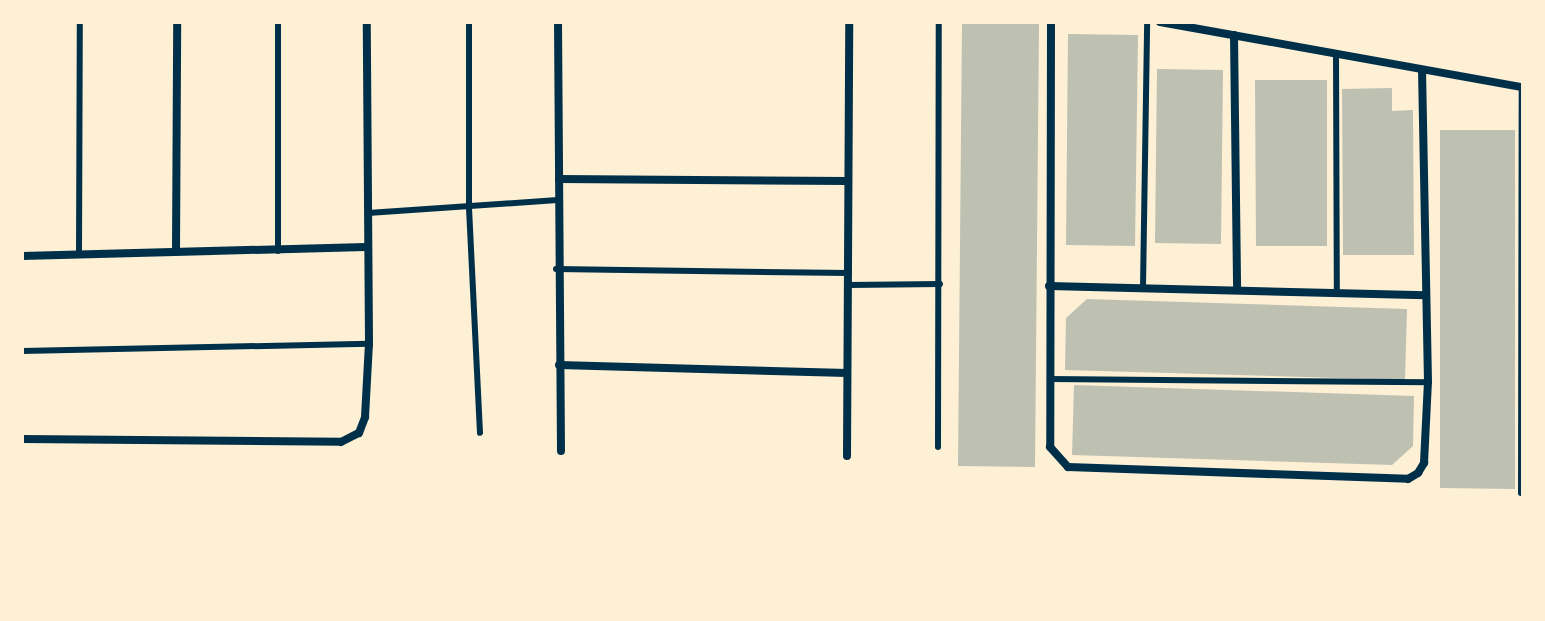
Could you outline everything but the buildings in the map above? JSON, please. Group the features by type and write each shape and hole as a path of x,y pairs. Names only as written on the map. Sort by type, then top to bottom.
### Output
{"street":[{"path":"176,251 177,22"},
{"path":"22,439 341,442 359,433 365,417 369,344 367,22"},
{"path":"558,22 556,269 561,451"},
{"path":"847,456 849,22"},
{"path":"1051,22 1050,447 1057,460 1068,467 1408,479 1418,473 1424,463 1428,382 1422,70"},
{"path":"1160,22 1522,87"},
{"path":"1234,35 1237,288"},
{"path":"559,179 848,181"},
{"path":"22,256 366,247"},
{"path":"1049,286 1337,290 1426,295"},
{"path":"559,365 847,373"}],"lane":[{"path":"79,255 80,22"},
{"path":"278,22 278,251"},
{"path":"469,22 469,208 480,433"},
{"path":"938,447 939,22"},
{"path":"1143,287 1147,22"},
{"path":"1336,52 1337,290"},
{"path":"1521,493 1522,87"},
{"path":"368,213 558,200"},
{"path":"556,269 849,273"},
{"path":"849,285 940,284"},
{"path":"22,351 369,344"},
{"path":"1050,379 1428,382"}]}
